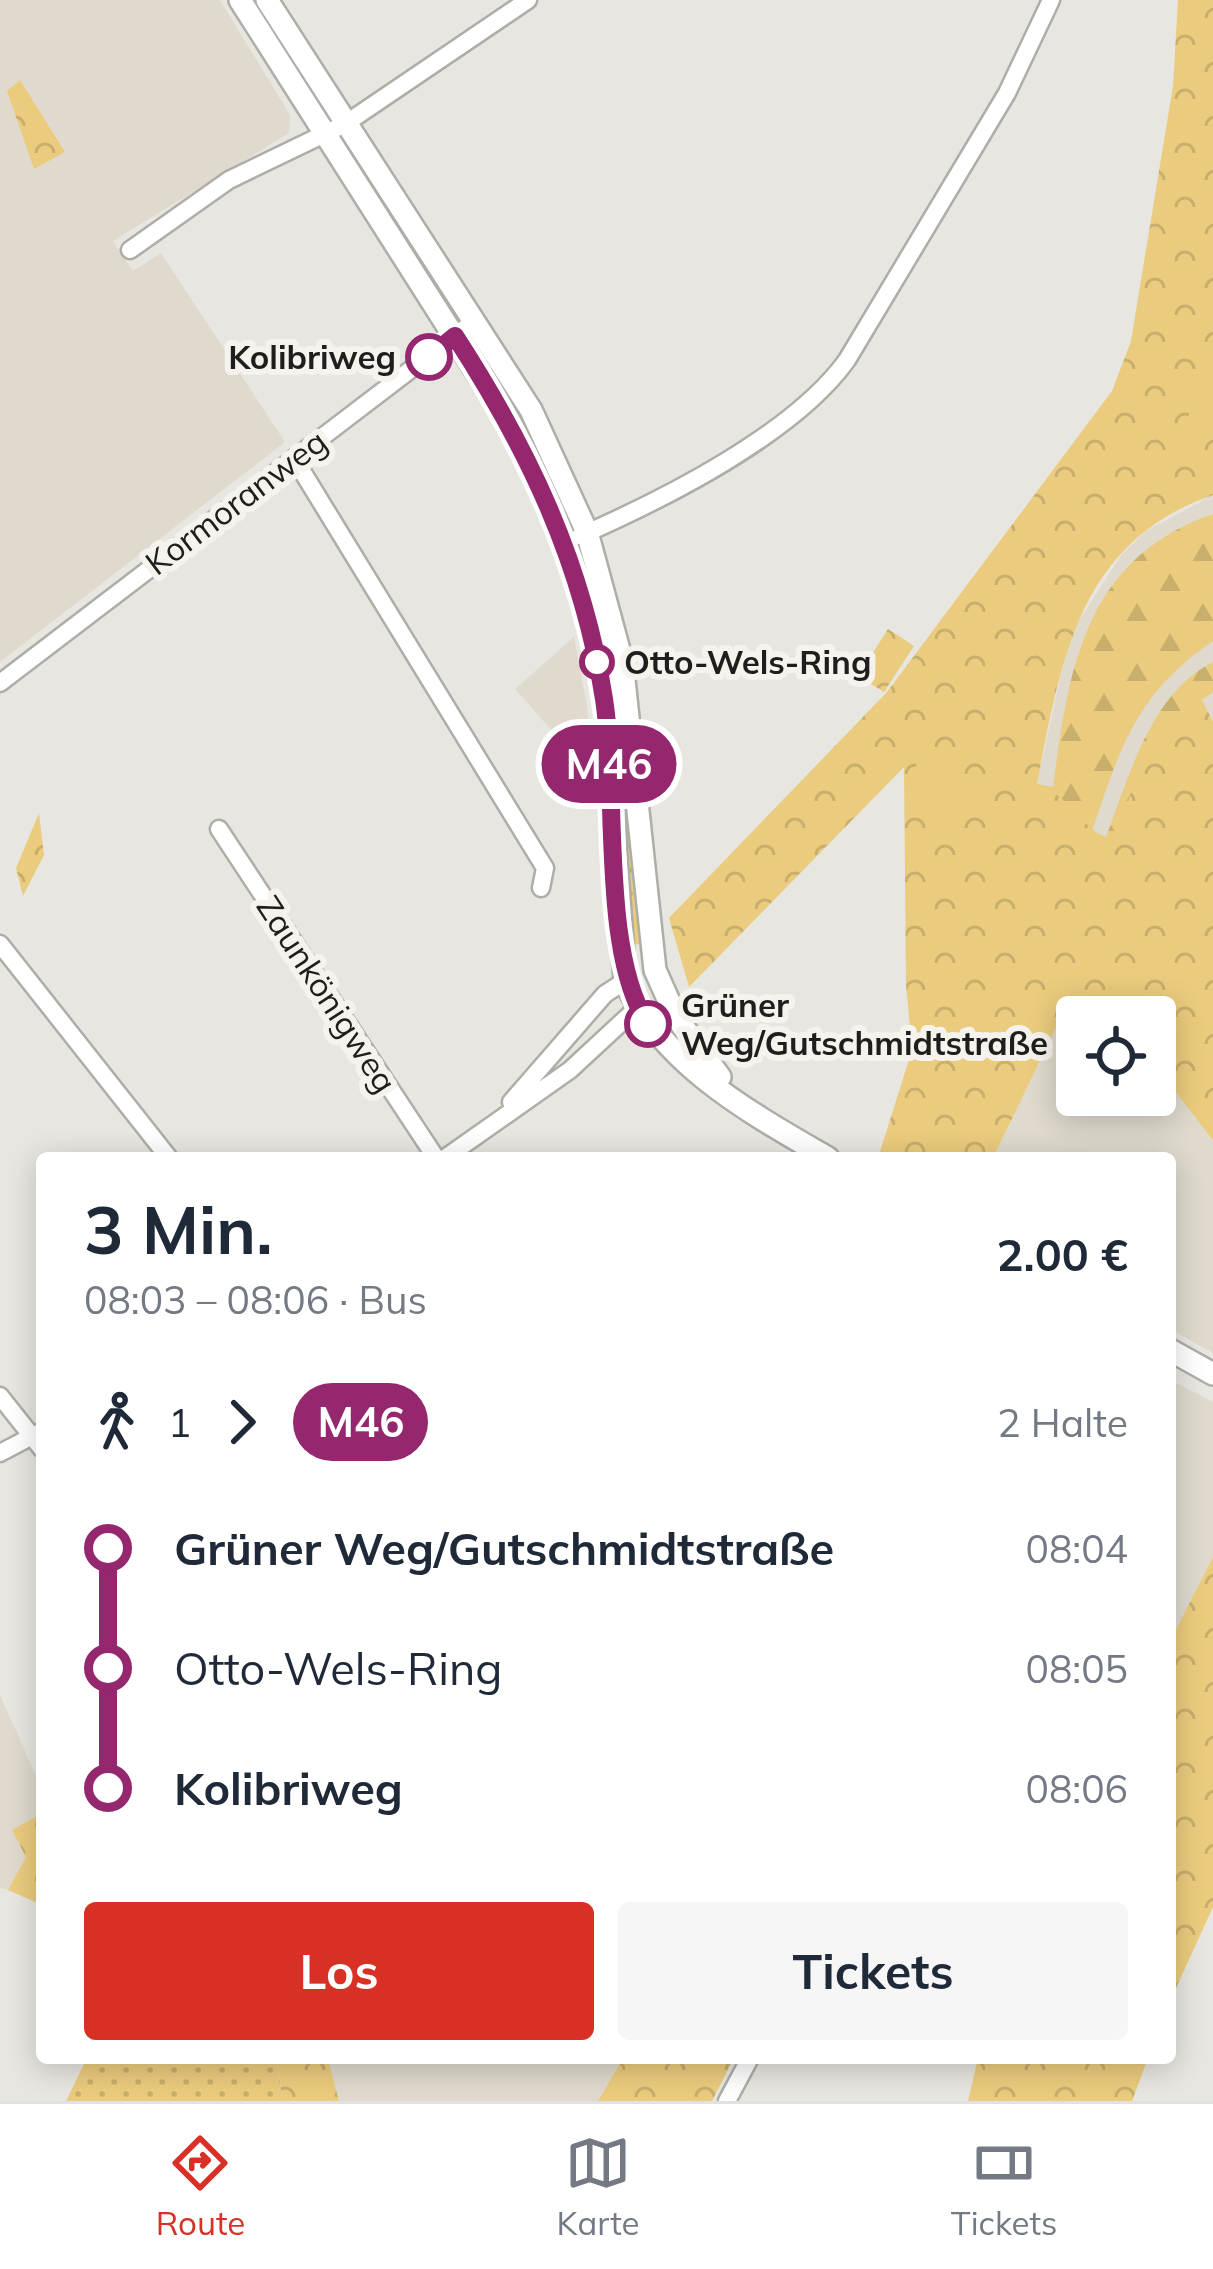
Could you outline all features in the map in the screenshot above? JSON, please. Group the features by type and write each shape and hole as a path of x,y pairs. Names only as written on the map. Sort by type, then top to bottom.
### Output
{"street":[{"path":"240,0 322,133 464,329 530,410 587,532 622,661 662,993 697,1050 744,1105"},
{"path":"267,0 464,329 565,542 591,628 605,704 625,981 637,1008 652,1030 698,1072 818,1152"},
{"path":"130,250 215,188 345,124 528,0"},
{"path":"565,542 777,428 815,399 847,360 1007,93 1051,0"},
{"name":"Kormoranweg","path":"0,683 464,329"},
{"path":"294,458 545,868 541,888"},
{"name":"Zaunkönigweg","path":"219,829 432,1152"},
{"path":"0,944 164,1152"},
{"path":"494,1122 605,994 656,970"},
{"path":"454,1152 570,1070 637,1008 662,993"},
{"path":"1176,1353 1213,1374"},
{"path":"0,1396 36,1437"},
{"path":"0,1454 36,1440"},
{"path":"727,2101 747,2064"}],"shaded area":[{"path":"0,0 220,0 290,115 289,133 113,241 133,271 161,253 285,442 0,662"},
{"path":"1213,495 1213,722 1202,700 1113,841 1090,833 1037,784 1069,636 1122,554 1146,531"},
{"path":"574,637 587,706 593,777 515,689"},
{"path":"1056,1028 1056,1116 1176,1116 1176,1092 1213,1140 1213,1353 1176,1332 1176,1152 996,1152"},
{"path":"1176,1383 1213,1402 1213,1557 1176,1629"},
{"path":"0,1695 36,1776 36,1817 13,1830 26,1857 8,1890 0,1888"},
{"path":"330,2064 620,2064 598,2101 339,2101"}],"green space":[{"path":"1178,0 1213,0 1213,495 1168,516 1132,543 1104,575 1068,651 1037,784 1113,840 1146,762 1167,732 1202,700 1213,722 1213,1140 1176,1092 1176,996 1056,996 1056,1028 996,1152 880,1152 912,1050 906,985 904,767 689,987 669,918 887,692 1112,391 1131,341 1173,86"},
{"path":"20,80 65,152 34,169 7,91"},
{"path":"1196,373 1213,376 1213,436 1186,431"},
{"path":"1213,514 1213,641 1166,681 1134,724 1092,831 1106,837 1133,764 1158,716 1191,676 1213,662 1213,692 1202,700 1213,722 1213,1140 1176,1092 1176,996 1086,996 1037,784 1053,787 1067,700 1091,623 1110,589 1136,559 1170,534"},
{"path":"592,570 610,637 646,943 633,945 617,750 583,573"},
{"path":"888,629 914,646 884,692 858,676"},
{"path":"957,755 958,803 917,804 916,756"},
{"path":"39,813 44,855 23,896 16,868"},
{"path":"1213,1557 1213,1907 1176,1988 1176,1629"},
{"path":"36,1817 36,1902 8,1890 26,1857 12,1830"},
{"path":"84,2064 279,2064 282,2101 66,2101"},
{"path":"279,2064 330,2064 339,2101 282,2101"},
{"path":"620,2064 731,2064 712,2101 598,2101"},
{"path":"977,2064 1146,2064 1132,2101 968,2101"}],"bus line":[{"name":"M46","path":"429,357 455,336 522,445 575,570 605,704 625,981 648,1024"}],"place":[{"name":"Kolibriweg","path":"429,357"},
{"name":"Otto-Wels-Ring","path":"597,662"},
{"name":"Grüner Weg/Gutschmidtstraße","path":"648,1024"}]}
